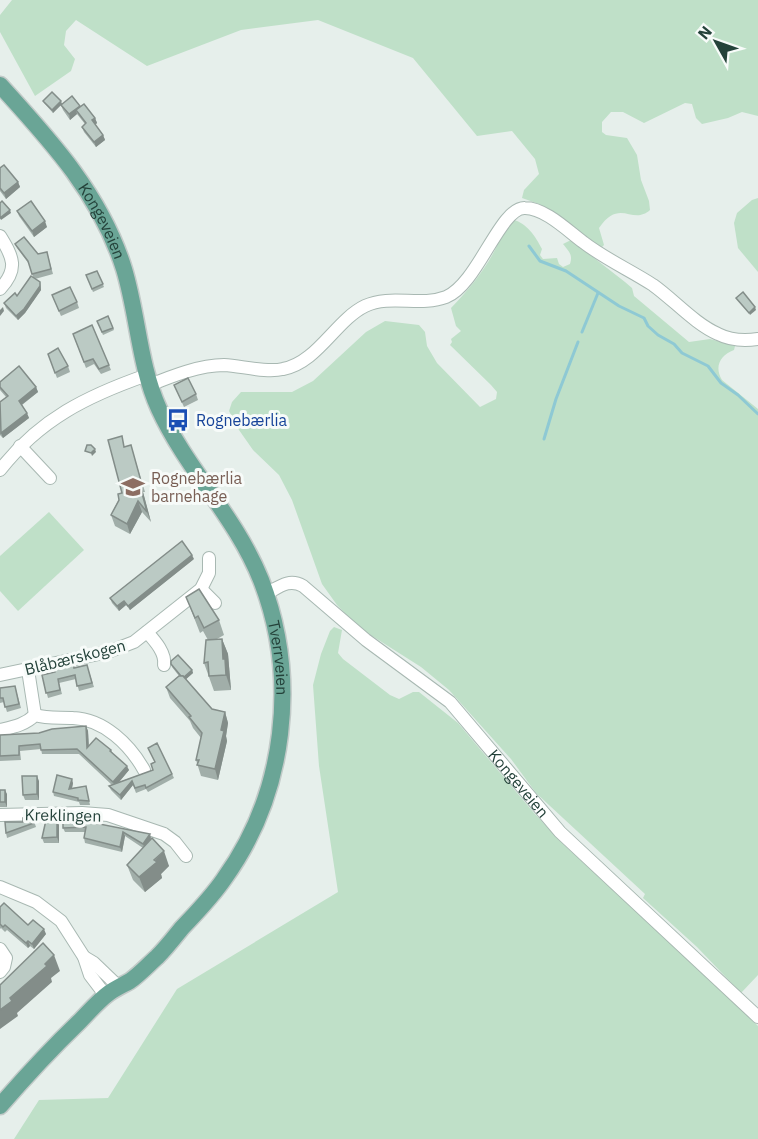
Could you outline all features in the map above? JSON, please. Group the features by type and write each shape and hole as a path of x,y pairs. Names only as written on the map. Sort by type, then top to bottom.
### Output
{"main road":[{"name":"Kongeveien","path":"0,85 62,154 99,211 124,268 149,380"},
{"name":"Tverrveien","path":"0,1106 43,1058 152,949 178,932 207,902 232,868 257,821 273,771 282,719 282,685 276,632 266,594 245,544 174,437 159,409 149,380"}],"street":[{"path":"0,470 20,446 47,423 80,401 118,385 213,366 283,370 298,364 353,313 366,306 385,300 426,300 447,297 466,281 482,261 504,221 514,211 525,207 546,215 605,257 651,284 719,335 736,339 758,339"},
{"path":"0,236 10,251 13,262 9,278 0,289"},
{"path":"20,446 50,478"},
{"path":"209,558 209,573 201,589 215,603"},
{"name":"Kongeveien","path":"266,594 288,582 293,581 303,586 366,640 450,702 560,832 758,1017"},
{"name":"Blåbærskogen","path":"0,675 108,652 134,642 201,589"},
{"name":"Blåbærskogen","path":"147,632 162,653 165,660 164,665"},
{"path":"27,670 35,716"},
{"path":"0,730 17,726 35,716 84,719 99,724 135,754 144,770"},
{"name":"Kreklingen","path":"0,815 82,813 108,815 164,834 175,842 186,856"},
{"path":"0,887 36,902 56,916 84,957 90,975 113,990"},
{"path":"0,949 6,958 0,972"}],"green space":[{"path":"12,0 758,0 758,116 742,112 702,124 696,118 692,104 685,103 644,123 623,112 611,112 602,122 602,132 606,135 627,138 637,155 641,180 650,210 637,215 613,214 606,219 599,228 604,245 602,247 594,244 539,204 522,198 524,190 539,174 535,159 512,131 477,136 413,58 318,20 241,30 147,66 76,20 66,31 64,45 75,59 71,71 35,96 0,32 0,15"},
{"path":"758,198 758,272 738,248 734,223 737,213 752,200"},
{"path":"513,220 518,221 534,235 542,249 540,255 543,259 557,258 563,267 570,264 571,258 563,244 571,240 632,288 634,296 689,342 710,339 735,346 734,350 722,358 719,366 720,375 722,380 758,409 758,975 741,993 697,947 643,898 645,894 536,793 511,759 449,690 421,667 358,627 337,605 322,584 292,500 279,475 253,450 229,411 232,402 241,392 292,392 313,381 366,332 385,321 419,325 425,332 427,346 437,363 480,407 496,399 497,392 450,345 451,339 461,331 456,326 451,308 484,269 507,224"},
{"path":"49,512 84,550 18,611 0,591 0,556"},
{"path":"334,627 342,630 338,653 343,659 390,695 399,699 413,692 419,692 458,723 564,845 715,983 758,1026 758,1139 14,1139 39,1100 108,1098 177,989 338,892 319,766 313,685 321,654 330,631"}],"building":[{"path":"52,92 61,101 52,110 43,101"},
{"path":"72,96 80,106 69,114 61,105"},
{"path":"84,104 95,118 92,120 103,135 94,142 82,127 86,123 76,110"},
{"path":"4,165 18,182 4,193 0,188 0,168"},
{"path":"2,201 10,210 0,218 0,203"},
{"path":"31,201 45,221 32,231 17,211"},
{"path":"24,237 38,254 47,252 51,269 32,274 28,261 15,244"},
{"path":"97,271 103,284 92,289 86,275"},
{"path":"31,276 40,282 40,286 24,309 16,316 4,303 15,293 17,296"},
{"path":"70,287 77,302 59,311 52,295"},
{"path":"743,292 755,307 749,313 736,298"},
{"path":"108,316 113,328 102,332 97,321"},
{"path":"92,325 109,365 99,369 93,359 84,362 73,334"},
{"path":"58,348 68,366 55,373 48,354"},
{"path":"19,366 36,387 19,401 27,413 1,433 0,402 8,396 0,387 0,382"},
{"path":"188,378 196,394 182,402 174,385"},
{"name":"Rognebærlia barnehage","path":"122,436 124,447 131,445 147,512 138,501 127,524 111,515 119,500 118,494 122,493 108,440"},
{"path":"87,445 95,449 91,453 85,451"},
{"path":"182,541 192,555 128,606 124,601 117,606 110,598"},
{"path":"199,589 219,620 204,628 198,616 195,618 186,597"},
{"path":"222,639 226,675 209,676 208,662 204,663 206,640"},
{"path":"178,655 192,670 184,677 171,664 171,661"},
{"path":"73,663 74,668 87,665 92,683 77,686 75,675 58,679 60,690 46,693 42,675 55,672 54,668"},
{"path":"179,676 183,676 212,709 225,712 221,730 224,731 215,769 197,765 202,733 189,717 191,716 166,687"},
{"path":"15,686 19,704 5,707 3,698 0,698 0,688"},
{"path":"86,726 87,748 96,738 127,766 113,782 77,749 41,750 40,744 19,746 19,755 0,756 0,735 39,733 52,729"},
{"path":"157,743 172,774 146,788 145,785 135,788 132,781 120,795 109,786 153,770 151,764 155,762 148,748"},
{"path":"57,775 72,779 69,789 86,786 89,801 53,792"},
{"path":"22,776 37,776 37,794 23,795"},
{"path":"0,790 5,790 5,802 0,802"},
{"path":"63,817 74,817 74,819 150,834 143,844 123,832 120,847 84,838 86,827 63,828"},
{"path":"23,818 33,818 34,823 6,833 5,822 23,822"},
{"path":"46,820 57,820 57,837 42,838"},
{"path":"152,838 164,851 154,860 157,862 139,877 127,865"},
{"path":"4,903 28,925 33,920 44,929 32,944 28,941 26,943 5,925 3,927 0,924 0,907"},
{"path":"43,943 54,955 45,964 47,966 10,998 12,1001 0,1010 0,985"}],"waterway":[{"path":"529,246 540,261 566,271 619,306 644,318 648,326 658,335 674,344 682,353 708,366 721,383 758,414"},
{"path":"582,332 598,293"},
{"path":"544,439 556,399 578,342"}],"place":[{"name":"Rognebærlia","path":"178,420"},
{"name":"Rognebærlia barnehage","path":"133,487"}]}
